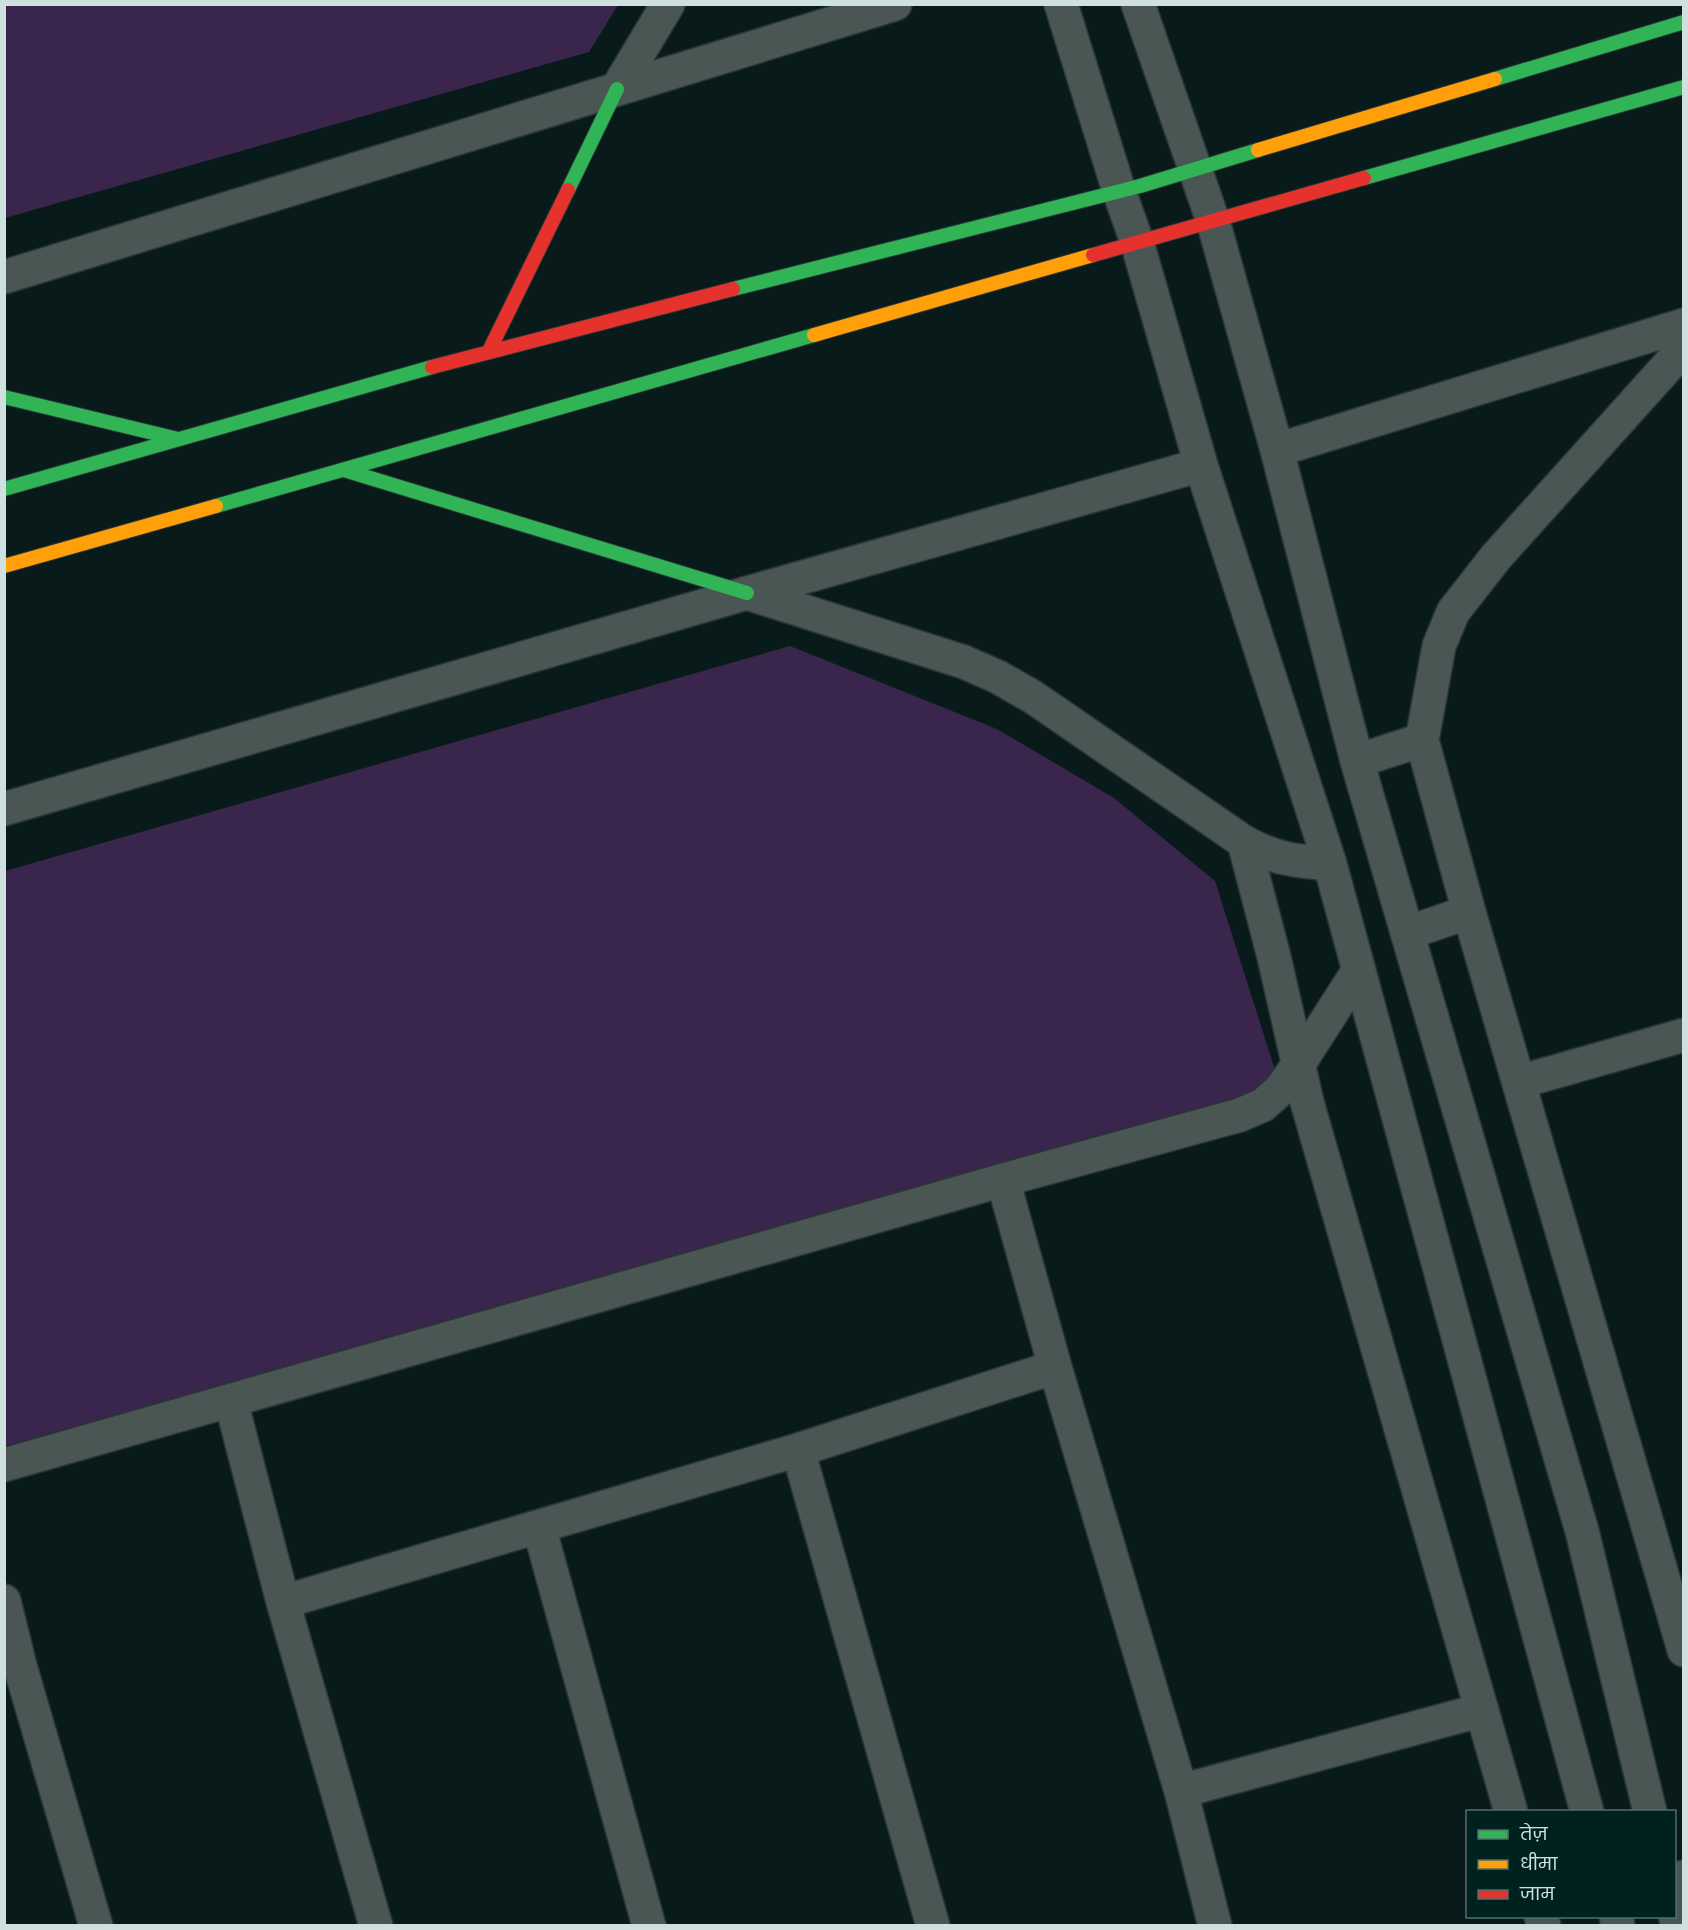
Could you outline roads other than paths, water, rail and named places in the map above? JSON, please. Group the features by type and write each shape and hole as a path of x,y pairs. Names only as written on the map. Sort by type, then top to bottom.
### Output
{"main road":[{"path":"4,489 489,351 1119,191 1683,22"},
{"path":"4,566 1683,87"},
{"path":"489,351 617,89"},
{"path":"4,397 180,439"},
{"path":"344,470 747,594"},
{"path":"4,580 22,561"}],"street":[{"path":"617,89 668,4"},
{"path":"4,276 895,4"},
{"path":"1061,4 1137,242 1201,465 1330,864 1586,1810"},
{"path":"1138,4 1213,221 1277,450 1357,761 1581,1531 1650,1810"},
{"path":"1277,450 1683,325"},
{"path":"1683,348 1496,557 1453,612 1439,646 1422,740 1468,912 1683,1650"},
{"path":"4,809 1201,465"},
{"path":"747,594 964,662 998,676 1265,854 1286,860 1330,864"},
{"path":"1357,761 1422,740"},
{"path":"1244,842 1274,957 1306,1102 1510,1810"},
{"path":"1407,933 1468,912"},
{"path":"4,1466 1003,1180 1239,1115 1263,1105 1281,1089 1299,1065 1359,970"},
{"path":"1519,1082 1683,1035"},
{"path":"1003,1180 1055,1367 1181,1791 1215,1926"},
{"path":"283,1602 798,1450 1055,1367"},
{"path":"231,1401 283,1602 376,1926"},
{"path":"798,1450 933,1926"},
{"path":"539,1527 650,1926"},
{"path":"4,1601 12,1668 96,1926"},
{"path":"1181,1791 1482,1710"}]}
